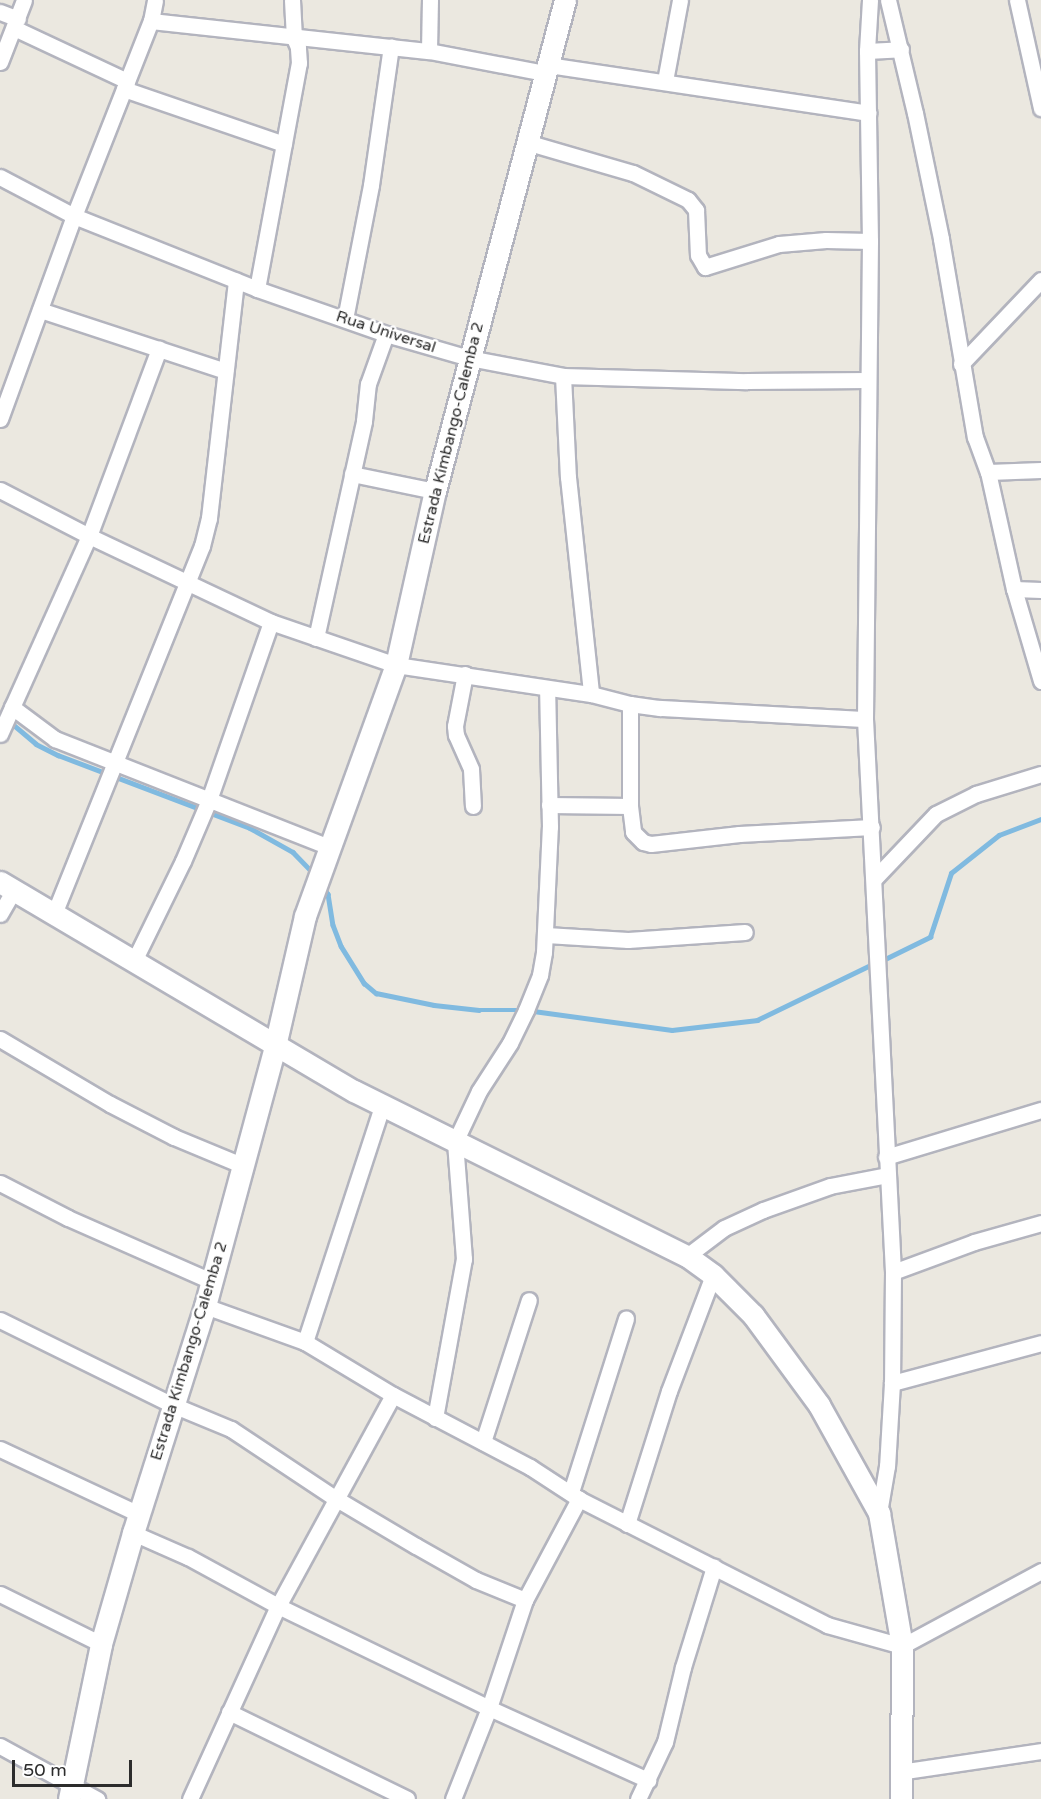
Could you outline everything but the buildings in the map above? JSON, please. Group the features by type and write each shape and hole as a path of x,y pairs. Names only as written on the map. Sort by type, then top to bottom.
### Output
{"main road":[{"name":"Estrada Kimbango-Calemba 2","path":"70,1792 101,1644 136,1523 205,1306 244,1166 310,903 396,665 435,491 565,0"},
{"path":"7,886 275,1046 382,1106 444,1134 455,1142 600,1211 687,1256 713,1275 753,1315 819,1405 879,1513 902,1646 899,1772 901,1799"}],"street":[{"path":"0,62 24,0"},
{"path":"0,419 74,216 151,21 156,0"},
{"path":"257,289 299,63 298,47 294,38 292,0"},
{"path":"429,51 430,0"},
{"path":"665,81 680,0"},
{"path":"870,0 867,51 870,241 865,719 873,827 886,1157 893,1272 891,1383 886,1466 879,1513"},
{"path":"888,0 941,239 975,437 988,472 1014,589 1041,681"},
{"path":"1017,0 1041,108"},
{"path":"0,12 125,85 284,144"},
{"path":"151,21 294,38 391,46 546,69 665,81 868,113"},
{"path":"345,319 371,185 391,46"},
{"path":"867,51 900,49"},
{"path":"526,142 633,173 688,200 696,210 698,255 705,267 711,268 747,253 779,244 826,240 870,241"},
{"name":"Rua Universal","path":"0,177 74,216 236,281 386,334 469,358 563,376 747,381 868,380"},
{"path":"961,364 1041,280"},
{"path":"54,914 187,584 209,518 236,281"},
{"path":"40,310 225,371"},
{"path":"316,638 364,421 368,384 386,334"},
{"path":"0,734 89,536 159,349"},
{"path":"563,376 570,508 591,694"},
{"path":"988,472 1041,470"},
{"path":"352,474 435,491"},
{"path":"0,490 187,584 271,622 396,665 591,694 630,704 660,708 865,719"},
{"path":"1014,589 1041,590"},
{"path":"134,961 183,861 209,800 271,622"},
{"path":"465,674 455,726 456,735 471,769 473,806"},
{"path":"435,1418 464,1259 455,1142 479,1091 510,1043 540,975 546,935 549,805 547,689"},
{"path":"630,704 630,806 633,832 643,842 651,844 740,834 873,827"},
{"path":"12,707 55,739 209,800 326,854"},
{"path":"875,878 936,814 976,794 1041,774"},
{"path":"549,805 630,806"},
{"path":"0,914 7,886"},
{"path":"546,935 628,940 745,932"},
{"path":"0,1039 110,1104 174,1137 244,1166"},
{"path":"305,1342 382,1106"},
{"path":"886,1157 1041,1110"},
{"path":"687,1256 724,1228 763,1210 830,1186 887,1175"},
{"path":"0,1183 88,1228 211,1281"},
{"path":"893,1272 974,1242 1041,1223"},
{"path":"627,1524 669,1391 713,1275"},
{"path":"483,1442 529,1300"},
{"path":"205,1306 305,1342 393,1395 483,1442 575,1496 827,1625 902,1646 1041,1571"},
{"path":"453,1799 489,1708 525,1600 575,1496 626,1319"},
{"path":"0,1320 173,1405 231,1429 335,1497 476,1580 525,1600"},
{"path":"891,1383 1041,1343"},
{"path":"190,1799 278,1606 335,1497 393,1395"},
{"path":"0,1449 136,1523 197,1562 278,1606 489,1708 648,1780"},
{"path":"638,1799 665,1742 682,1667 714,1567"},
{"path":"0,1594 101,1644"},
{"path":"229,1712 407,1799"},
{"path":"0,1746 70,1792 97,1799"},
{"path":"899,1772 1041,1751"}],"waterway":[{"path":"9,721 36,744 58,755 250,828 293,852 314,874"},
{"path":"881,961 930,937 951,873 999,835 1041,819"},
{"path":"322,886 328,894 333,925 341,946 364,983 376,993 434,1005 479,1010 526,1010 672,1030 757,1020 873,964"}]}
